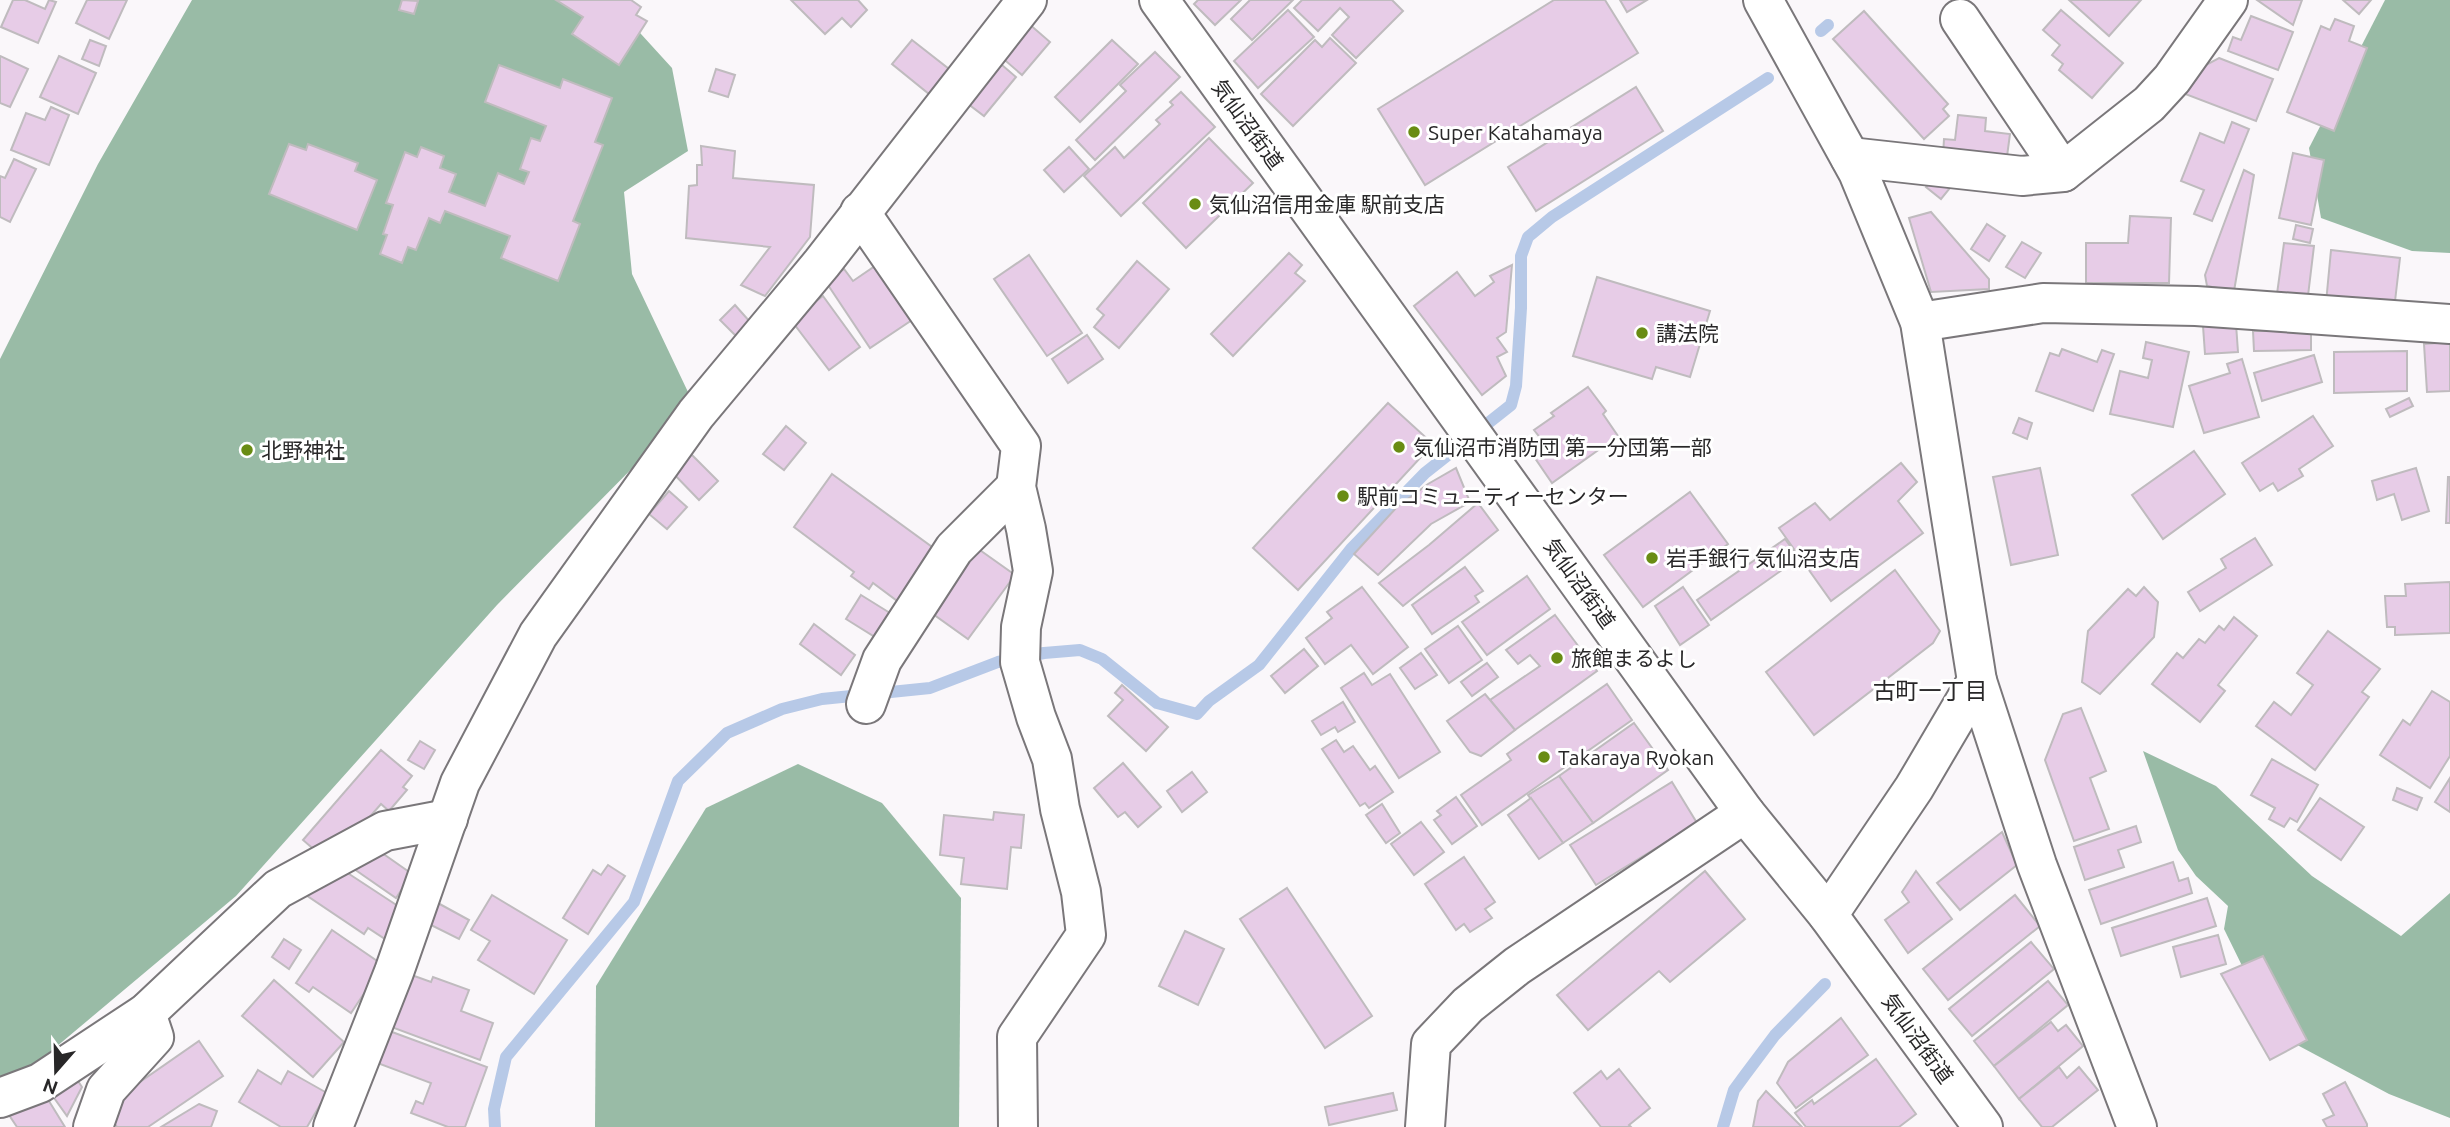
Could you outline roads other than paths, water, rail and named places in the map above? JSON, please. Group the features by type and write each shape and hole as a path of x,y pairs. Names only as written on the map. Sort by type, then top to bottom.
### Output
{"street":[{"path":"332,1127 394,972 460,783 538,635 696,414 822,263 1027,0"},
{"name":"気仙沼街道","path":"1159,0 1745,813 1828,915 1983,1127"},
{"path":"1763,0 1850,157 1920,323 1978,681 2037,865 2137,1127"},
{"path":"1850,157 2022,176 2063,172 2149,104 2172,79 2228,0"},
{"path":"1960,19 2063,172"},
{"path":"860,212 1021,446 1016,487 1033,570 1021,646 1036,717 1052,759 1059,809 1081,892 1086,935 1017,1037 1017,1127"},
{"path":"1920,323 2043,303 2196,306 2450,324"},
{"path":"866,704 882,660 954,549 1016,487"},
{"path":"1828,915 1914,788 1978,681"},
{"path":"1425,1127 1431,1044 1468,1005 1517,966 1745,813"},
{"path":"0,1098 40,1083 146,1013 278,889 385,831 447,819"},
{"path":"93,1127 106,1090 154,1037 146,1013"}],"waterway":[{"path":"1821,31 1828,25"},
{"path":"495,1127 494,1109 506,1057 634,902 678,781 727,733 782,709 822,699 930,688 998,662 1044,653 1080,650 1102,659 1157,703 1197,714 1209,701 1259,665 1351,549 1425,473 1511,405 1516,386 1521,256 1528,237 1552,217 1768,78"},
{"path":"1723,1127 1734,1090 1775,1035 1825,984"}],"place":[{"name":"Super Katahamaya","path":"1414,132"},
{"name":"気仙沼信用金庫 駅前支店","path":"1195,204"},
{"name":"講法院","path":"1642,333"},
{"name":"気仙沼市消防団 第一分団第一部","path":"1399,447"},
{"name":"北野神社","path":"247,450"},
{"name":"駅前コミュニティーセンター","path":"1343,496"},
{"name":"岩手銀行 気仙沼支店","path":"1652,558"},
{"name":"旅館まるよし","path":"1557,658"},
{"name":"Takaraya Ryokan","path":"1544,757"}],"district":[{"name":"古町一丁目","path":"1930,690"}]}
